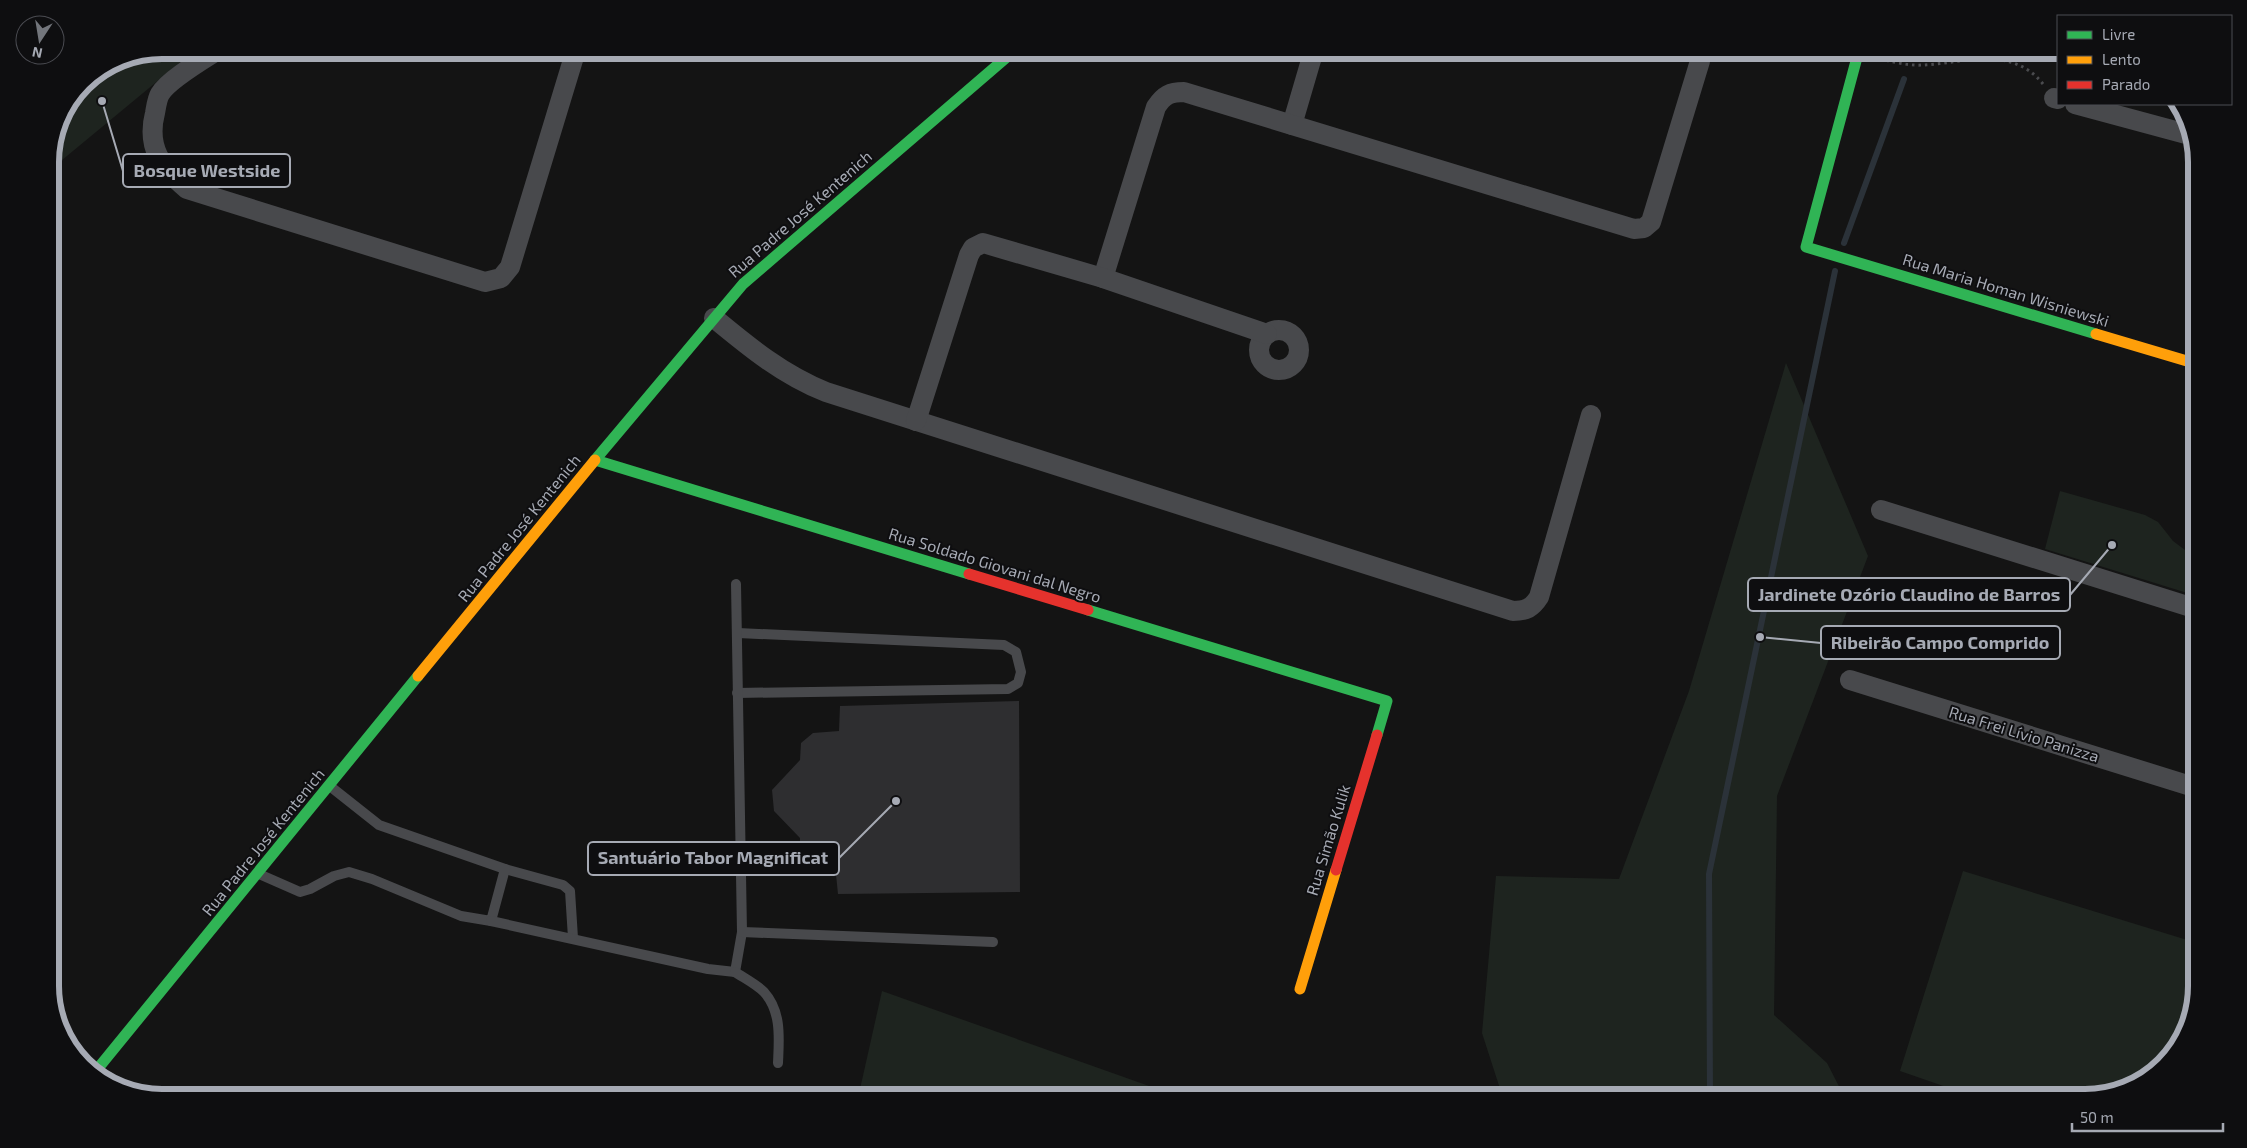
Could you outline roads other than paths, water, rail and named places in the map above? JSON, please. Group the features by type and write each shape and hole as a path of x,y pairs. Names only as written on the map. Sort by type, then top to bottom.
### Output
{"street":[{"path":"204,59 189,68 160,94 153,120 153,147 167,172 187,189 485,282 500,278 510,267 573,59"},
{"name":"Rua Padre José Kentenich","path":"99,1067 595,460 714,318 763,265 1004,59"},
{"path":"1292,125 1311,59"},
{"path":"1103,278 1156,107 1163,96 1173,92 1184,92 1634,229 1644,228 1651,222 1700,59"},
{"name":"Rua Maria Homan Wisniewski","path":"1856,59 1806,247 2188,361"},
{"path":"2079,105 2184,133"},
{"path":"916,421 969,255 973,248 983,244 994,245 1103,278 1267,334"},
{"path":"714,318 779,369 803,383 916,421 1513,611 1523,611 1533,606 1539,597 1591,415"},
{"name":"Rua Soldado Giovani dal Negro","path":"595,460 1387,701"},
{"path":"1881,510 2188,606"},
{"name":"Rua Frei Lívio Panizza","path":"1850,680 2188,785"},
{"name":"Rua Simão Kulik","path":"1300,989 1387,701"}],"lane":[{"path":"735,972 742,932 736,584"},
{"path":"738,633 1004,645 1016,652 1021,672 1018,683 1008,689 738,694"},
{"path":"330,786 379,825 505,869 563,885 570,891 573,938"},
{"path":"491,921 505,869"},
{"path":"258,874 300,892 310,889 334,876 349,872 372,879 461,916 573,938 708,969 735,972 763,992 773,1007 780,1031 778,1063"},
{"path":"742,932 994,942"}],"waterway":[{"path":"1844,243 1904,79"},
{"path":"1710,1089 1709,874 1835,271"}],"place":[{"name":"Bosque Westside","path":"102,101"},
{"name":"Jardinete Ozório Claudino de Barros","path":"2112,545"},
{"name":"Ribeirão Campo Comprido","path":"1760,637"},
{"name":"Santuário Tabor Magnificat","path":"896,801"}]}
